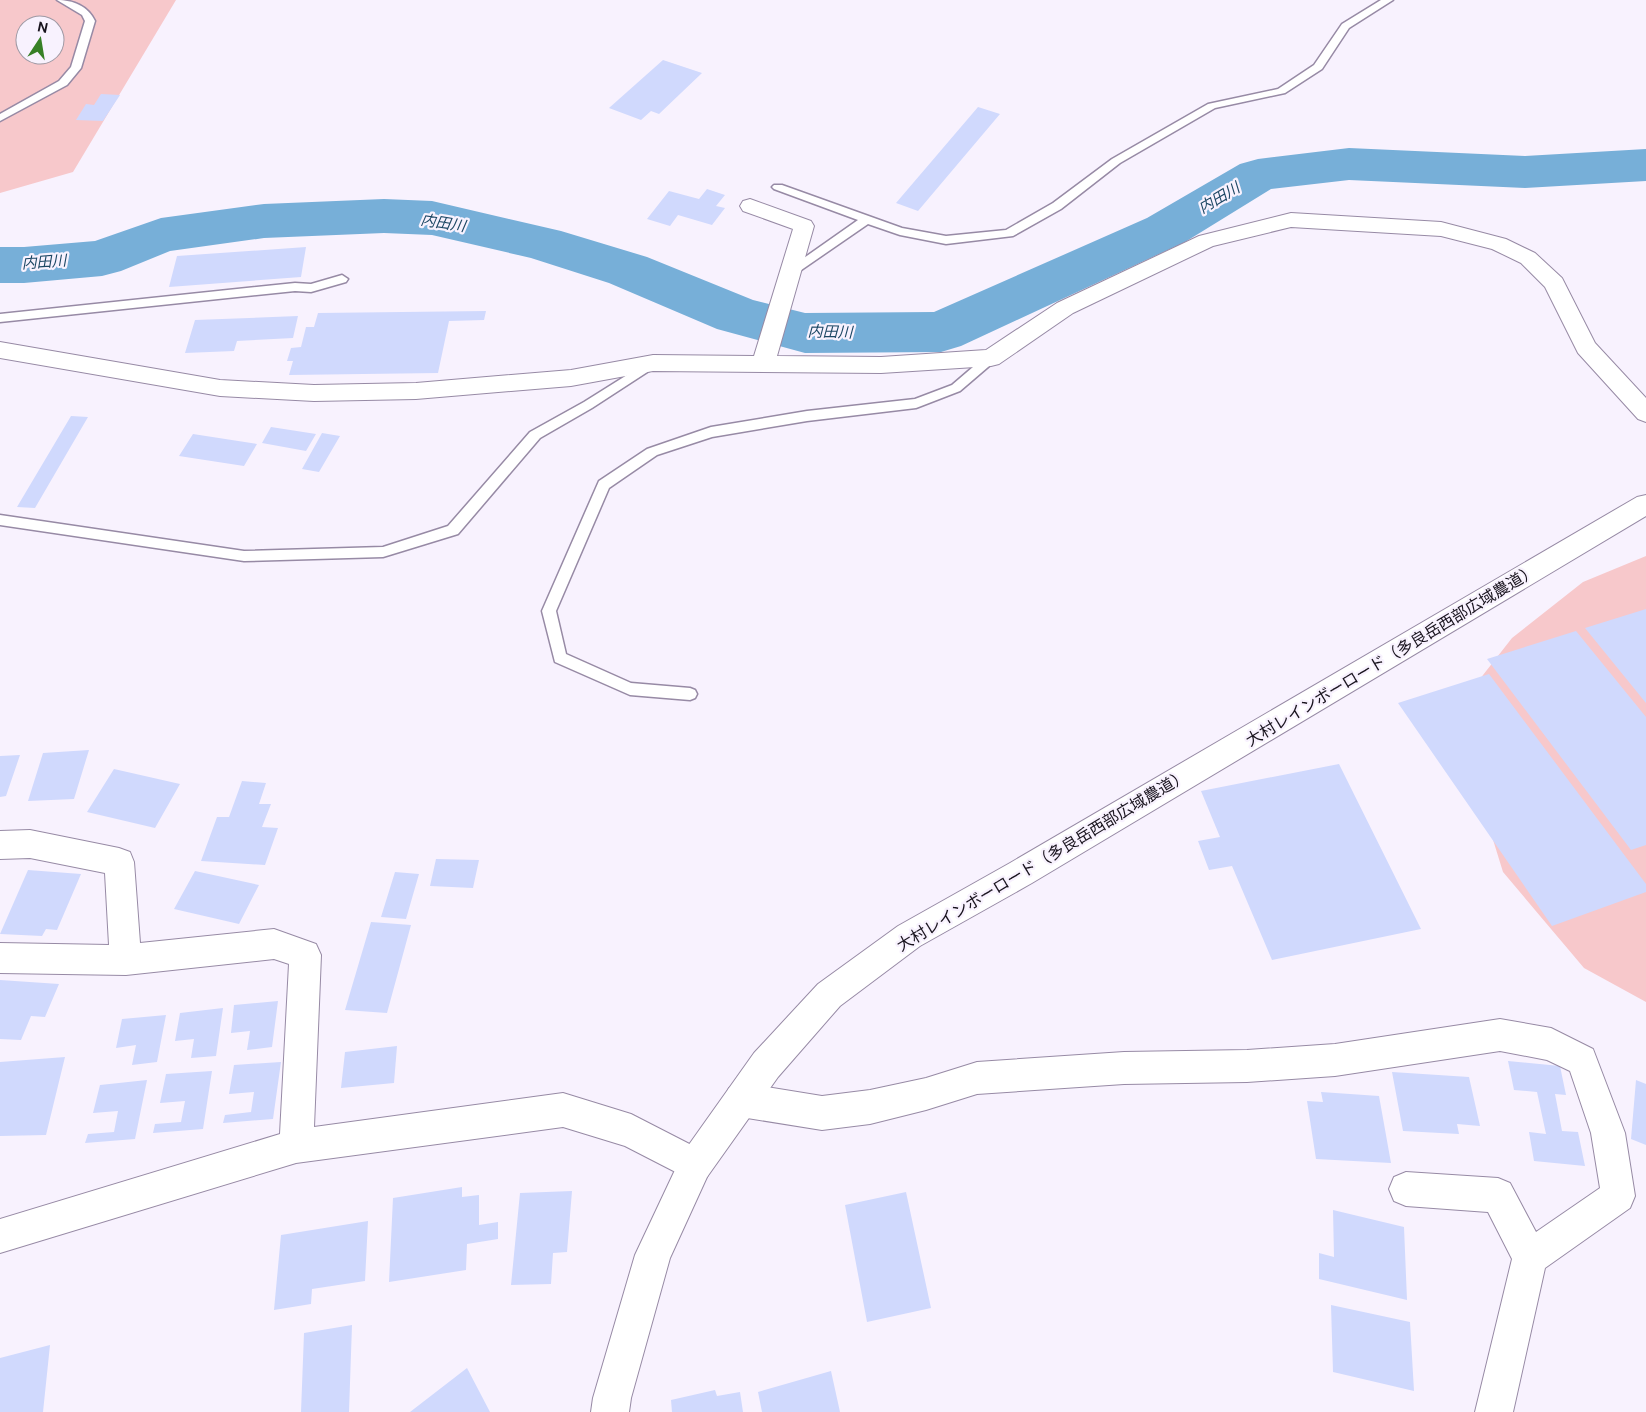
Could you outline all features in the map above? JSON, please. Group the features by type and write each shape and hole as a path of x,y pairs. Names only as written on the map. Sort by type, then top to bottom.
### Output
{"street":[{"path":"750,206 804,226 766,355"},
{"path":"0,350 220,388 314,393 416,391 571,378 653,363 766,355 881,365 991,358 1065,308 1206,242 1291,220 1441,229 1499,244 1528,258 1554,283 1586,347 1646,413"},
{"name":"大村レインボーロード（多良岳西部広域農道）","path":"610,1412 612,1398 653,1255 695,1165 766,1065 830,995 909,936 1030,868 1646,504"},
{"path":"0,845 30,844 119,862 126,960"},
{"path":"0,958 126,960 274,944 305,956 296,1146"},
{"path":"741,1100 822,1113 870,1107 926,1094 977,1078 1124,1068 1246,1066 1335,1060 1500,1035 1551,1044 1582,1060 1608,1133 1618,1196 1530,1257"},
{"path":"0,1236 296,1146 563,1110 631,1131 695,1165"},
{"path":"1406,1189 1498,1194 1530,1257 1494,1412"}],"lane":[{"path":"0,118 63,83 76,68 90,21 86,13 62,0"},
{"path":"778,188 900,231 946,240 1009,233 1057,206 1116,161 1212,106 1281,91 1318,67 1345,26 1388,0"},
{"path":"790,272 867,220"},
{"path":"0,318 295,287 311,288 342,279"},
{"path":"690,694 630,689 560,658 549,612 604,485 652,452 710,432 806,416 916,403 956,388 991,358"},
{"path":"0,520 244,556 383,552 454,530 535,435 588,405 653,363"}],"shaded area":[{"path":"0,0 176,0 73,172 0,193"},
{"path":"1646,556 1646,1002 1584,968 1503,872 1477,788 1465,698 1512,638 1583,582"}],"building":[{"path":"663,60 702,73 659,114 651,111 641,120 609,108"},
{"path":"101,94 120,95 103,121 76,120 86,104 94,105"},
{"path":"978,107 1000,114 918,211 896,203"},
{"path":"707,189 725,195 716,206 725,208 712,225 678,215 670,226 647,219 669,191 699,199"},
{"path":"306,247 301,277 169,287 177,256"},
{"path":"486,311 484,320 449,321 438,373 289,375 293,361 287,361 291,348 301,347 306,327 314,327 318,313"},
{"path":"298,316 293,338 237,341 234,351 185,353 195,320"},
{"path":"71,416 88,417 35,508 17,507"},
{"path":"271,427 316,434 306,451 262,443"},
{"path":"322,433 340,436 319,472 302,469"},
{"path":"193,434 257,444 244,466 179,456"},
{"path":"1646,609 1646,703 1585,628"},
{"path":"1576,631 1646,717 1646,845 1631,850 1487,659"},
{"path":"1489,674 1646,884 1646,892 1552,926 1398,703"},
{"path":"89,750 74,799 28,801 43,753"},
{"path":"20,755 6,796 0,797 0,756"},
{"path":"1339,764 1421,929 1272,960 1232,866 1209,870 1198,841 1220,837 1201,791"},
{"path":"114,769 180,784 155,828 87,812"},
{"path":"242,781 266,783 259,804 271,804 262,827 278,828 265,865 201,861 217,817 229,817"},
{"path":"436,859 479,860 473,888 430,886"},
{"path":"28,870 81,874 57,930 46,929 42,936 0,934"},
{"path":"195,871 259,885 239,924 174,909"},
{"path":"395,872 419,874 406,919 381,917"},
{"path":"371,922 411,925 387,1013 345,1010"},
{"path":"0,980 59,984 45,1017 31,1016 21,1040 0,1039"},
{"path":"278,1001 272,1047 247,1050 250,1031 231,1033 234,1005"},
{"path":"223,1008 216,1056 191,1058 194,1039 175,1041 180,1013"},
{"path":"166,1015 157,1062 132,1065 136,1045 116,1048 122,1019"},
{"path":"397,1046 394,1083 341,1088 345,1052"},
{"path":"65,1057 46,1135 0,1136 0,1062"},
{"path":"1508,1061 1560,1066 1566,1095 1555,1094 1562,1131 1578,1132 1585,1166 1534,1161 1529,1132 1546,1134 1537,1092 1514,1090"},
{"path":"281,1062 273,1119 223,1123 225,1115 251,1112 254,1092 229,1094 234,1065"},
{"path":"212,1071 203,1129 153,1133 155,1124 181,1122 185,1101 160,1103 166,1074"},
{"path":"1392,1072 1469,1077 1480,1126 1457,1124 1459,1134 1403,1131"},
{"path":"147,1080 135,1139 85,1143 88,1134 114,1132 118,1111 93,1113 100,1085"},
{"path":"1636,1080 1646,1084 1646,1145 1631,1139"},
{"path":"1321,1092 1379,1096 1391,1163 1316,1159 1307,1101 1323,1102"},
{"path":"462,1187 462,1197 479,1195 479,1225 498,1222 498,1239 467,1244 466,1270 389,1282 393,1198"},
{"path":"572,1191 567,1252 553,1253 551,1284 511,1285 520,1193"},
{"path":"906,1192 931,1308 867,1322 845,1205"},
{"path":"1333,1210 1404,1227 1407,1300 1319,1279 1319,1253 1334,1257"},
{"path":"368,1221 365,1281 312,1289 311,1304 274,1310 281,1235"},
{"path":"1331,1305 1410,1322 1414,1391 1333,1372"},
{"path":"352,1325 349,1412 301,1412 304,1333"},
{"path":"50,1345 43,1412 0,1412 0,1358"},
{"path":"467,1368 490,1412 410,1412"},
{"path":"831,1371 840,1412 762,1412 758,1392"},
{"path":"715,1390 717,1396 740,1392 743,1412 672,1412 671,1400"}],"waterway":[{"name":"内田川","path":"0,265 24,265 102,258 161,235 264,221 384,216 432,218 542,243 628,270 737,315 805,333 941,332 1166,230 1258,175 1349,164 1525,172 1646,165"}]}
